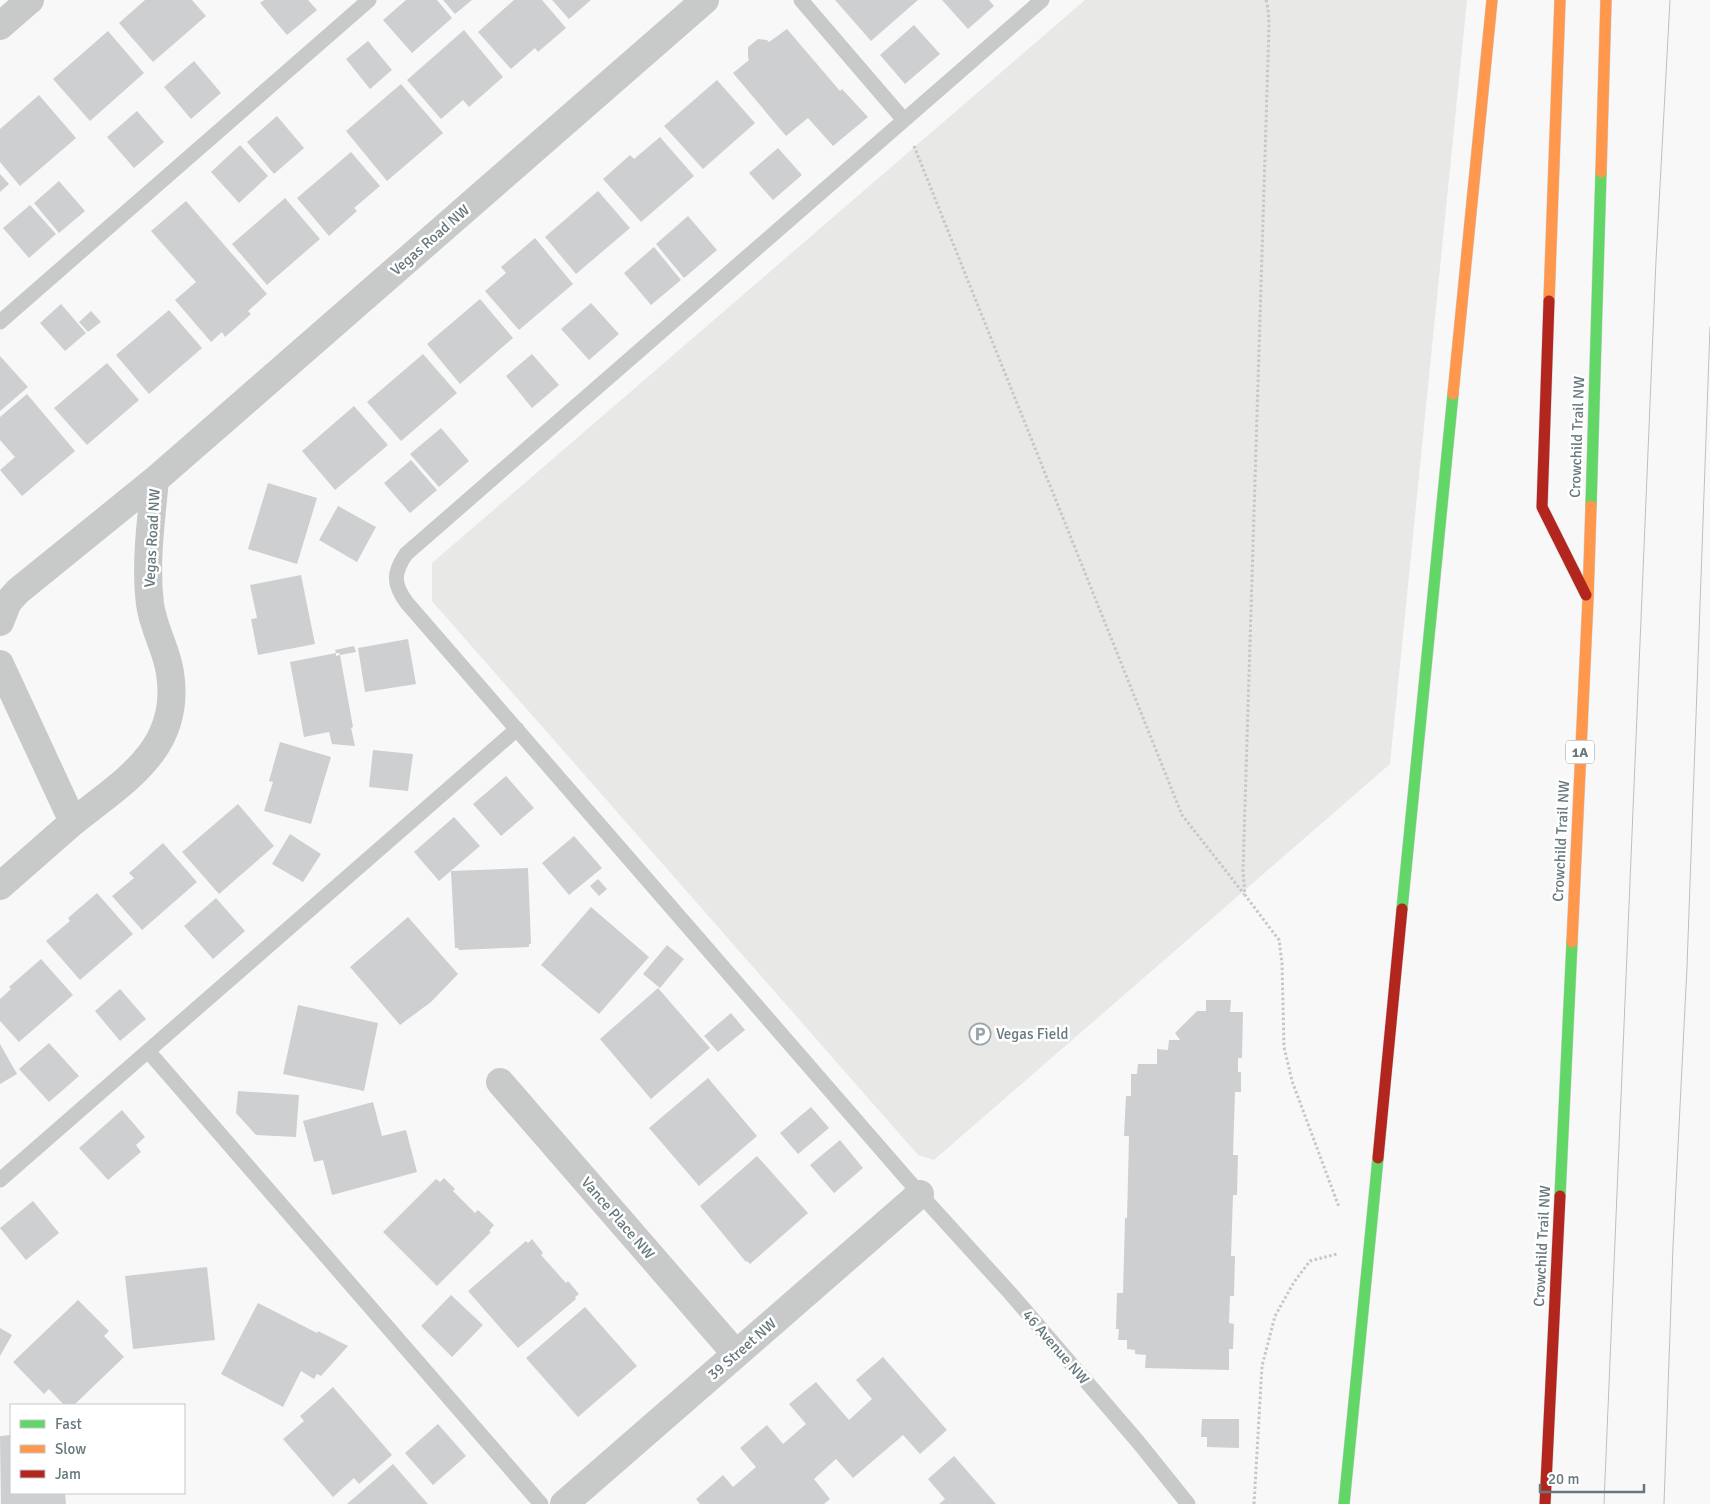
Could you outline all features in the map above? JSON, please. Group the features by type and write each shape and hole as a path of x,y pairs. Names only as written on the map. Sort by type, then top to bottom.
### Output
{"main road":[{"path":"1344,1504 1492,0"},
{"path":"1560,0 1542,507 1588,599"},
{"name":"Crowchild Trail NW","path":"1545,1504 1588,599 1606,0"}],"street":[{"path":"0,26 30,0"},
{"name":"Vegas Road NW","path":"0,622 8,602 18,591 155,480 705,0"},
{"name":"Vegas Road NW","path":"0,886 73,822 144,764 156,749 167,726 171,700 170,673 150,606 149,588 148,561 155,480"},
{"path":"0,664 73,822"},
{"name":"Vance Place NW","path":"500,1082 736,1354"},
{"name":"39 Street NW","path":"564,1504 920,1194"}],"lane":[{"path":"0,322 368,0"},
{"path":"801,0 904,120 1042,0"},
{"name":"46 Avenue NW","path":"904,120 406,554 398,565 396,577 399,592 920,1194 1010,1294 1188,1503"},
{"path":"0,1180 517,729"},
{"path":"148,1051 541,1504"}],"path":[{"path":"1245,896 1243,871 1244,819 1269,25 1266,0"},
{"path":"904,120 1182,815 1279,940 1282,963 1284,1046 1292,1081 1340,1211"},
{"path":"1254,1504 1262,1366 1275,1316 1294,1282 1310,1261 1338,1254 1338,1245"}],"shaded area":[{"path":"1085,0 1467,0 1390,764 934,1160 918,1155 432,601 432,563"}],"building":[{"path":"145,0 192,0 206,16 153,62 119,23"},
{"path":"264,0 308,0 317,10 287,35 260,3"},
{"path":"406,0 437,0 452,18 412,53 383,20"},
{"path":"443,0 472,0 455,14"},
{"path":"514,0 542,0 566,28 538,52 535,48 511,69 478,32"},
{"path":"552,0 591,0 569,19"},
{"path":"835,0 918,0 871,41"},
{"path":"942,0 989,0 994,6 968,29"},
{"path":"914,25 940,54 905,84 880,55"},
{"path":"787,29 840,91 842,89 868,117 833,146 808,118 786,136 733,73 749,60 748,47 758,39 769,42"},
{"path":"464,30 503,77 469,107 463,100 441,119 407,80"},
{"path":"108,31 144,73 90,121 53,79"},
{"path":"368,41 392,70 370,89 346,59"},
{"path":"194,61 221,93 191,119 164,87"},
{"path":"717,80 755,123 703,169 664,126"},
{"path":"401,84 443,133 387,181 346,131"},
{"path":"39,95 76,138 20,186 0,162 0,129"},
{"path":"137,111 164,142 134,168 107,137"},
{"path":"277,116 304,148 274,174 247,142"},
{"path":"660,137 694,176 641,222 603,179 630,155 634,159"},
{"path":"240,145 268,176 239,203 211,172"},
{"path":"778,148 802,175 773,200 749,173"},
{"path":"351,152 380,186 354,208 357,211 329,236 297,198"},
{"path":"0,174 9,184 0,192"},
{"path":"59,181 85,211 59,233 34,203"},
{"path":"598,191 630,228 576,274 545,237"},
{"path":"285,198 320,239 267,285 232,244"},
{"path":"186,201 267,294 248,311 251,314 225,337 222,332 211,342 175,300 196,282 151,231"},
{"path":"30,205 56,234 29,258 3,228"},
{"path":"688,216 717,250 684,278 656,244"},
{"path":"535,238 573,284 519,330 485,291 506,273 501,267"},
{"path":"654,247 681,280 651,305 624,273"},
{"path":"480,299 513,338 460,384 427,344"},
{"path":"591,303 619,334 589,360 561,329"},
{"path":"61,304 86,333 65,351 40,323"},
{"path":"169,310 202,348 149,394 116,355"},
{"path":"91,311 101,322 88,332 79,322"},
{"path":"423,354 457,393 401,441 367,402"},
{"path":"532,354 559,385 532,408 506,376"},
{"path":"0,356 28,387 0,411"},
{"path":"107,363 139,400 87,445 54,408"},
{"path":"27,394 75,451 22,496 0,470 15,457 0,440 0,417"},
{"path":"354,406 388,445 335,490 302,451"},
{"path":"441,428 469,461 439,487 410,454"},
{"path":"411,460 437,490 410,513 384,483"},
{"path":"268,483 317,498 297,564 248,549"},
{"path":"338,506 376,527 357,562 319,540"},
{"path":"301,575 315,644 258,655 251,619 257,618 250,585"},
{"path":"408,639 416,684 365,692 358,648"},
{"path":"354,646 356,652 340,655 335,650"},
{"path":"336,653 336,656 340,655 355,746 332,744 329,732 304,737 290,662"},
{"path":"280,742 331,757 311,824 264,811 273,782 269,781"},
{"path":"373,750 413,754 408,791 369,787"},
{"path":"506,776 534,808 501,836 473,804"},
{"path":"238,804 274,846 219,894 182,852"},
{"path":"454,817 480,846 439,881 414,852"},
{"path":"290,834 321,854 303,882 272,864"},
{"path":"574,836 602,868 569,895 542,863"},
{"path":"163,843 197,882 142,930 112,896 134,878 129,873"},
{"path":"528,868 531,944 529,944 529,947 459,950 455,948 451,871"},
{"path":"598,879 607,889 599,896 590,886"},
{"path":"97,893 133,934 80,980 46,941 70,921 68,918"},
{"path":"216,898 245,931 213,959 184,926"},
{"path":"591,907 649,957 599,1014 541,965"},
{"path":"408,917 458,974 431,1002 400,1025 350,967"},
{"path":"667,945 684,959 660,988 643,974"},
{"path":"41,959 73,995 19,1042 0,1021 0,999 11,989 9,987"},
{"path":"658,988 710,1048 651,1099 600,1039"},
{"path":"120,989 146,1019 120,1041 95,1011"},
{"path":"1206,1000 1231,1000 1230,1012 1243,1012 1242,1058 1238,1058 1238,1072 1241,1072 1241,1092 1235,1092 1233,1155 1238,1155 1237,1195 1233,1195 1231,1256 1235,1256 1234,1296 1230,1296 1229,1323 1234,1324 1233,1349 1229,1349 1229,1370 1145,1368 1146,1355 1135,1354 1135,1350 1127,1349 1127,1340 1118,1340 1119,1329 1116,1329 1117,1293 1123,1293 1125,1218 1127,1218 1129,1136 1124,1136 1126,1096 1131,1096 1131,1074 1137,1074 1138,1064 1157,1064 1157,1049 1168,1050 1169,1040 1180,1040 1175,1033 1197,1011 1206,1011"},
{"path":"298,1005 378,1023 364,1091 283,1074"},
{"path":"731,1013 745,1030 718,1052 704,1036"},
{"path":"49,1043 79,1076 49,1102 19,1069"},
{"path":"0,1044 17,1074 0,1084"},
{"path":"708,1078 757,1136 699,1186 649,1128"},
{"path":"238,1091 299,1095 296,1137 256,1135 236,1113"},
{"path":"373,1102 382,1136 406,1130 417,1172 332,1195 323,1160 314,1162 303,1121"},
{"path":"811,1107 829,1128 798,1154 780,1133"},
{"path":"122,1110 145,1137 136,1145 141,1152 108,1180 79,1148"},
{"path":"840,1140 863,1168 834,1193 810,1165"},
{"path":"757,1156 808,1213 750,1264 746,1262 700,1206"},
{"path":"444,1178 455,1189 453,1191 475,1213 478,1210 494,1225 489,1231 491,1232 437,1286 383,1232 436,1179 440,1182"},
{"path":"33,1201 59,1233 26,1260 0,1228"},
{"path":"532,1239 543,1253 541,1255 566,1283 568,1281 579,1294 575,1297 576,1299 518,1348 468,1291 526,1241 528,1243"},
{"path":"207,1267 215,1340 133,1349 125,1276"},
{"path":"451,1295 483,1325 452,1357 421,1326"},
{"path":"78,1300 109,1331 104,1336 124,1357 75,1404 63,1404 49,1389 44,1394 13,1362"},
{"path":"258,1303 317,1333 318,1331 348,1346 321,1376 317,1374 314,1379 301,1371 283,1407 221,1374"},
{"path":"585,1307 637,1366 578,1417 526,1358"},
{"path":"0,1328 12,1335 0,1356"},
{"path":"883,1357 947,1430 920,1454 903,1435 853,1478 836,1459 814,1479 830,1499 824,1504 700,1504 696,1499 723,1475 733,1487 756,1467 740,1448 767,1425 783,1444 806,1424 789,1404 816,1382 849,1420 872,1399 856,1380"},
{"path":"333,1387 392,1455 359,1484 354,1478 333,1497 283,1439 304,1421 300,1416"},
{"path":"1202,1419 1239,1419 1239,1448 1207,1447 1207,1437 1201,1437"},
{"path":"438,1424 466,1456 433,1485 405,1453"},
{"path":"10,1435 10,1494 65,1494 66,1504 1,1504 0,1436"},
{"path":"954,1456 996,1504 939,1504 945,1499 928,1479"},
{"path":"393,1464 428,1504 347,1504"}],"tram line":[{"path":"1604,1504 1656,260 1670,0"},
{"path":"1664,1504 1673,1246 1687,967 1710,327"}],"traffic: fast":[{"path":"1591,506 1601,172"},
{"path":"1402,909 1453,394"},
{"path":"1560,1196 1572,942"},
{"path":"1344,1504 1378,1158"}],"traffic: slow":[{"path":"1453,394 1492,0"},
{"path":"1549,301 1560,0"},
{"path":"1601,172 1606,0"},
{"path":"1572,942 1591,506"}],"traffic: jam":[{"path":"1549,301 1542,507 1586,595"},
{"path":"1378,1158 1402,909"},
{"path":"1545,1504 1560,1196"}],"place":[{"name":"Vegas Field","path":"980,1034"}]}
